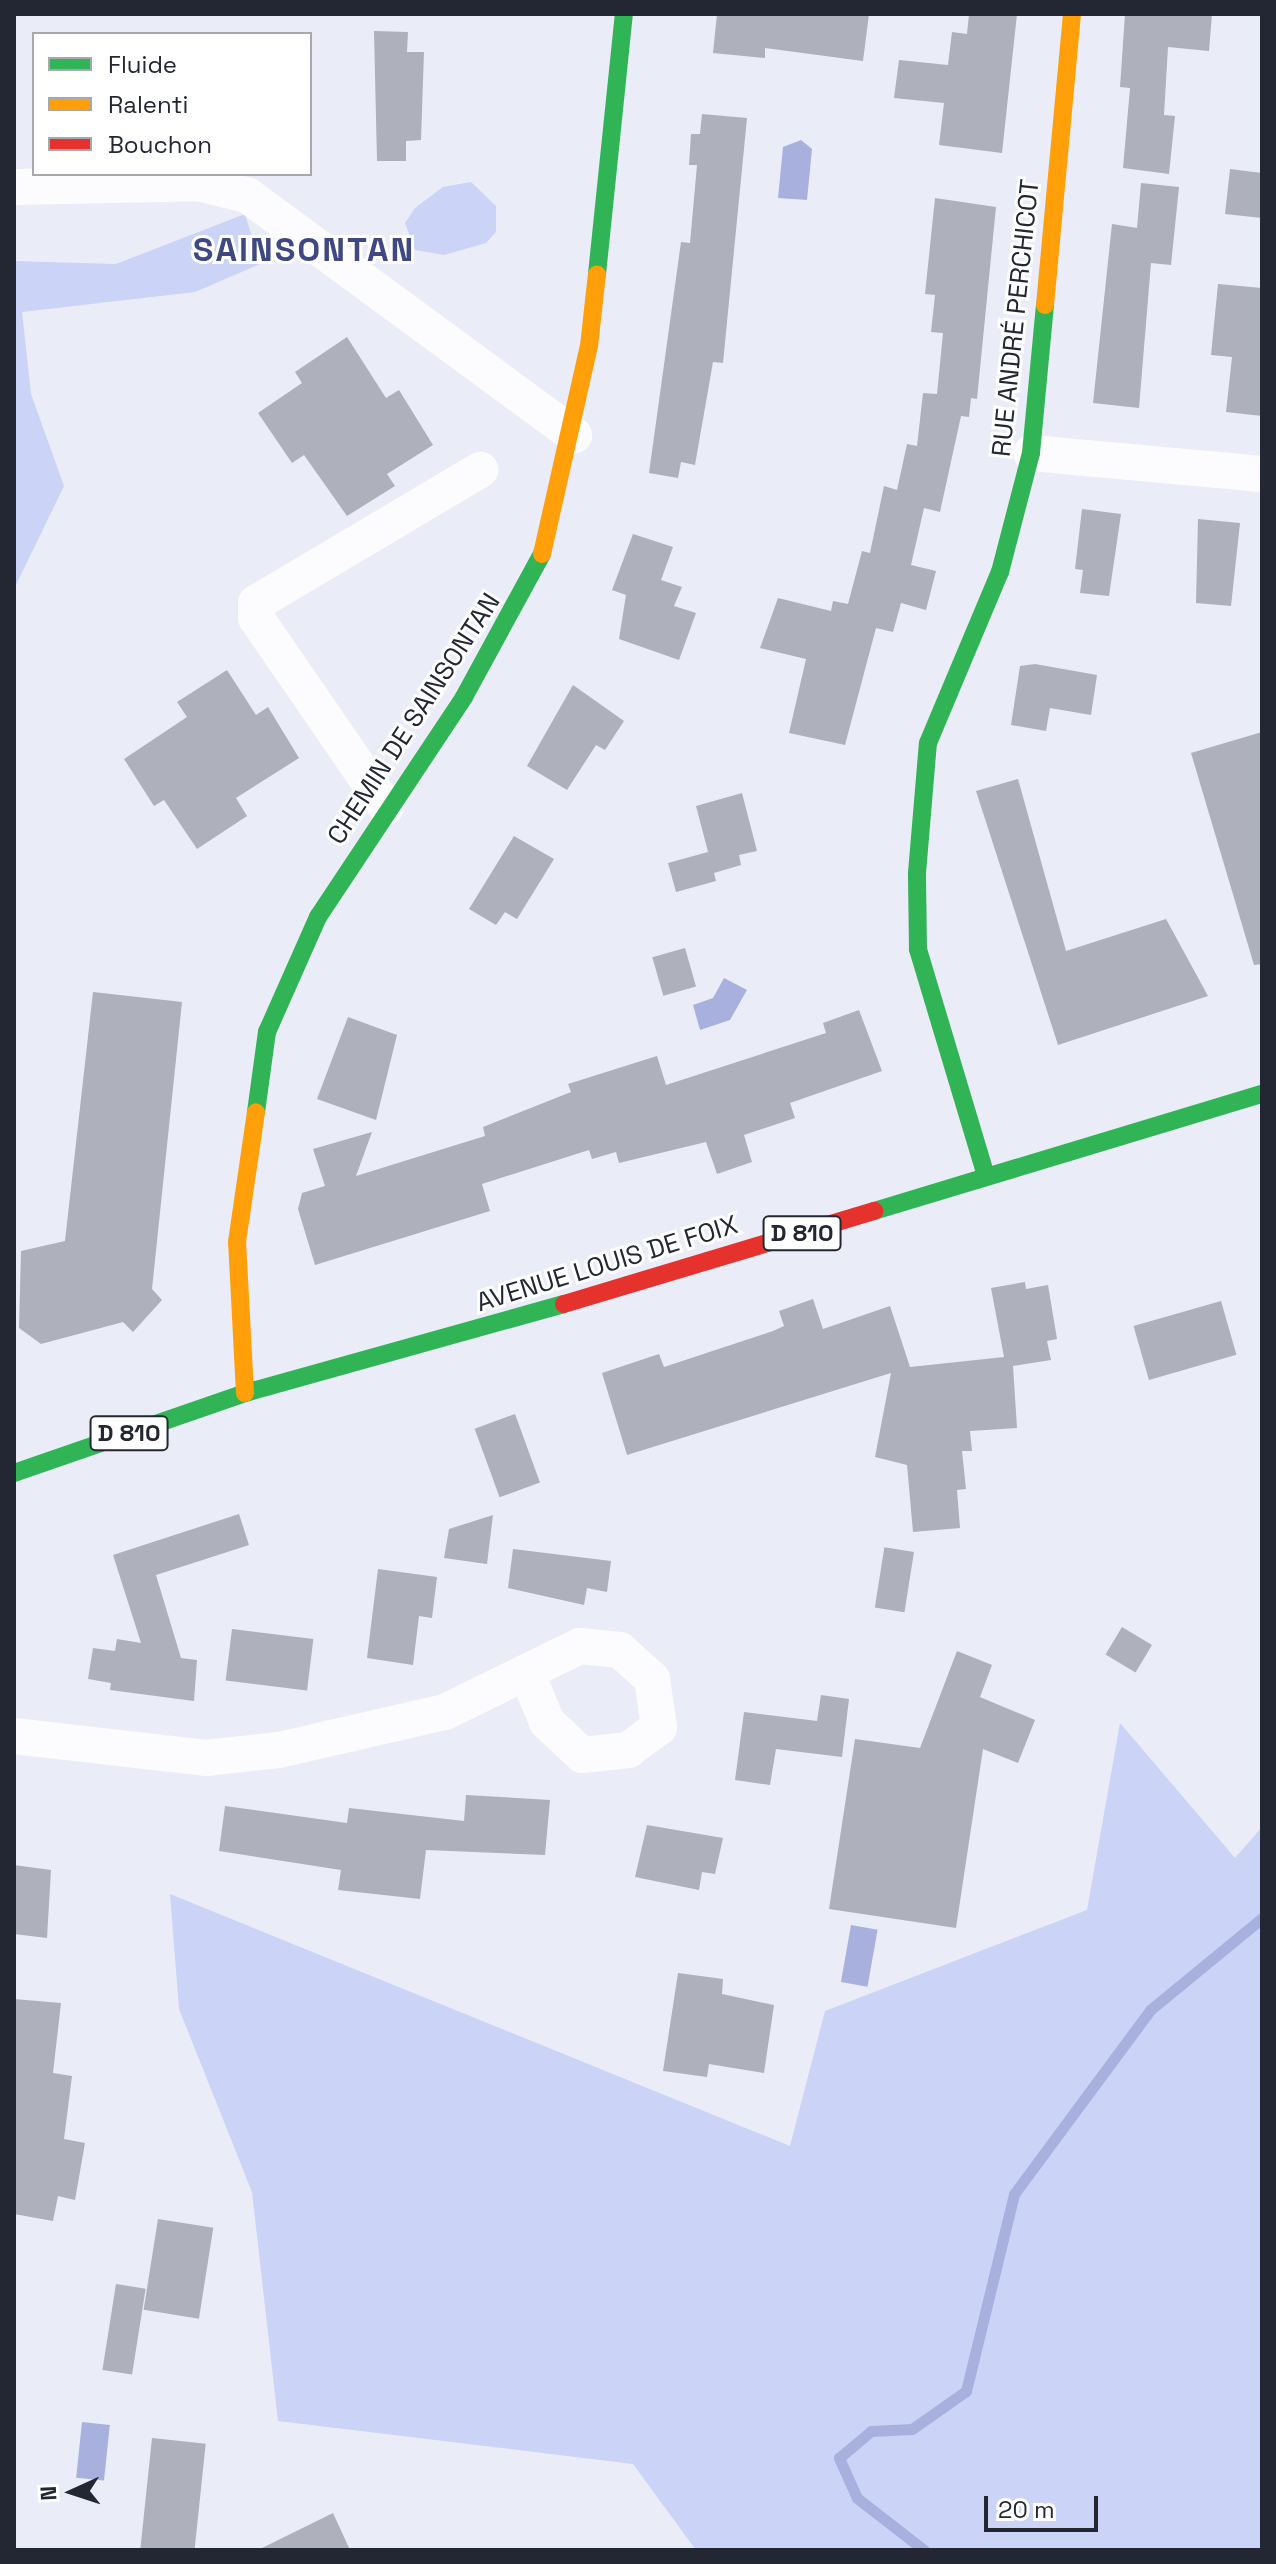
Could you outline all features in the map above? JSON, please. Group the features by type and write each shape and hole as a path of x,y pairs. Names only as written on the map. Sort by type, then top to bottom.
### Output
{"street":[{"name":"CHEMIN DE SAINSONTAN","path":"245,1393 237,1242 267,1032 298,955 386,807 526,593 552,529 574,435 624,14"},
{"name":"RUE ANDRÉ PERCHICOT","path":"986,1176 918,949 917,873 928,743 1000,572 1031,453 1072,14"},
{"path":"14,187 198,183 247,195 574,435"},
{"path":"1031,453 1262,474"},
{"path":"386,807 256,618 256,603 480,470"},
{"name":"AVENUE LOUIS DE FOIX","path":"14,1473 245,1393 409,1351 1262,1094"},
{"path":"14,1736 190,1758 279,1750 445,1712 528,1676"}],"shaded area":[{"path":"801,140 812,149 807,200 778,198 783,147"},
{"path":"471,182 496,206 496,232 486,243 444,255 415,250 405,223 415,208 443,187"},
{"path":"245,214 260,264 195,292 22,312 31,394 64,486 14,589 14,261 116,264"},
{"path":"724,978 747,990 730,1020 700,1030 693,1005 713,998"},
{"path":"1120,1723 1235,1858 1262,1827 1262,2550 696,2550 633,2464 278,2421 252,2192 179,2009 170,1894 790,2146 825,2011 1087,1910"},
{"path":"851,1925 878,1930 868,1987 841,1982"},
{"path":"82,2422 110,2425 104,2481 76,2478"}],"building":[{"path":"717,14 869,14 863,61 765,48 765,58 713,53"},
{"path":"969,14 1017,14 1002,153 939,145 944,103 894,98 899,60 948,65 952,32 967,34"},
{"path":"1125,14 1212,14 1209,51 1168,47 1164,115 1175,116 1169,174 1123,168 1130,88 1120,87"},
{"path":"374,31 408,32 407,52 424,52 421,140 406,141 406,161 377,161"},
{"path":"702,114 747,118 723,363 713,362 695,465 681,462 678,478 649,473 681,242 690,243 697,165 689,165 691,134 700,134"},
{"path":"1230,169 1262,173 1262,218 1225,214"},
{"path":"1141,183 1179,187 1171,265 1151,263 1139,408 1093,403 1112,224 1137,228"},
{"path":"935,198 996,207 977,399 971,398 969,417 961,416 940,512 924,508 911,565 936,571 926,610 901,603 893,632 876,628 845,745 789,733 806,659 760,648 778,598 831,611 833,601 848,604 862,551 870,553 884,486 897,490 907,444 917,446 923,393 937,394 943,333 931,332 935,295 925,294"},
{"path":"1218,284 1262,288 1262,416 1226,412 1232,357 1211,355"},
{"path":"347,337 386,398 399,390 433,445 387,474 395,486 347,516 304,455 292,463 258,413 302,383 295,372"},
{"path":"1082,509 1121,514 1109,596 1080,593 1083,570 1075,569"},
{"path":"1198,519 1240,523 1231,606 1196,603"},
{"path":"633,534 673,547 661,580 682,587 674,606 696,613 679,660 619,639 626,595 612,590"},
{"path":"1035,664 1097,675 1091,715 1050,708 1046,731 1011,725 1020,666"},
{"path":"227,670 256,715 268,707 299,758 236,798 247,816 197,849 164,800 154,806 124,759 187,717 177,702"},
{"path":"573,685 624,721 605,750 596,745 567,790 527,766"},
{"path":"1262,732 1262,964 1254,965 1191,753"},
{"path":"1018,779 1066,951 1166,919 1208,996 1058,1045 976,791"},
{"path":"742,793 757,851 739,855 741,865 714,873 716,881 676,892 668,863 708,852 712,867 696,806"},
{"path":"514,836 554,859 517,919 505,912 496,925 469,909"},
{"path":"685,948 696,986 663,996 652,957"},
{"path":"93,992 182,1002 152,1289 162,1300 133,1332 123,1322 41,1344 19,1328 21,1251 65,1241"},
{"path":"859,1010 882,1071 790,1103 795,1118 744,1135 752,1162 717,1174 706,1142 619,1163 616,1152 592,1159 589,1150 482,1184 490,1211 315,1265 298,1209 302,1193 325,1186 313,1149 372,1132 356,1176 485,1136 483,1127 571,1092 568,1084 657,1056 666,1085 826,1033 823,1023"},
{"path":"348,1017 397,1035 376,1120 317,1099"},
{"path":"1025,1282 1026,1289 1048,1285 1057,1339 1047,1341 1051,1360 1013,1366 1017,1428 970,1431 972,1451 962,1451 966,1489 957,1490 960,1528 913,1532 907,1465 875,1457 891,1373 627,1455 602,1373 659,1354 664,1367 773,1331 784,1326 779,1311 813,1299 823,1329 890,1306 910,1367 1004,1357 991,1288"},
{"path":"1221,1301 1236,1355 1149,1380 1134,1326"},
{"path":"515,1414 540,1483 500,1497 475,1429"},
{"path":"239,1514 249,1545 156,1575 181,1658 197,1660 194,1701 110,1690 111,1683 88,1679 93,1648 115,1651 117,1639 141,1643 113,1555"},
{"path":"493,1515 487,1564 444,1558 449,1529"},
{"path":"884,1547 914,1552 904,1612 875,1608"},
{"path":"513,1549 611,1561 607,1592 587,1588 584,1605 508,1588"},
{"path":"378,1569 437,1577 432,1618 419,1616 413,1665 367,1658"},
{"path":"1122,1627 1152,1645 1136,1672 1106,1654"},
{"path":"232,1629 313,1639 307,1691 226,1681"},
{"path":"957,1651 992,1665 980,1697 1035,1720 1018,1763 983,1749 956,1928 829,1909 855,1739 920,1748"},
{"path":"821,1695 849,1699 842,1757 776,1749 770,1785 735,1780 744,1712 817,1721"},
{"path":"466,1795 550,1800 545,1855 426,1850 420,1899 338,1890 341,1870 219,1851 225,1806 347,1823 349,1808 464,1821"},
{"path":"647,1825 723,1838 715,1874 702,1872 699,1890 635,1877"},
{"path":"14,1865 51,1870 47,1938 14,1934"},
{"path":"678,1973 723,1979 722,1994 774,2005 764,2073 709,2064 707,2077 663,2071"},
{"path":"14,1999 61,2003 53,2073 72,2076 64,2139 85,2143 75,2200 58,2196 53,2221 14,2214"},
{"path":"158,2219 213,2228 199,2319 144,2310"},
{"path":"116,2284 146,2289 132,2375 102,2370"},
{"path":"152,2438 206,2444 195,2550 140,2550"},
{"path":"333,2513 350,2550 258,2550"}],"waterway":[{"path":"924,2550 857,2498 839,2458 871,2431 912,2429 966,2391 1014,2194 1150,2010 1262,1918"}],"traffic: fast":[{"path":"597,274 624,14"},
{"path":"986,1176 918,949 917,873 928,743 1000,572 1031,453 1045,305"},
{"path":"256,1112 267,1032 318,917 464,697 542,554"},
{"path":"874,1211 1262,1094"},
{"path":"14,1473 245,1393 564,1304"}],"traffic: slow":[{"path":"1045,305 1072,14"},
{"path":"542,554 589,346 597,274"},
{"path":"245,1393 237,1242 256,1112"}],"traffic: jam":[{"path":"564,1304 874,1211"}],"district":[{"name":"SAINSONTAN","path":"304,250"}]}
